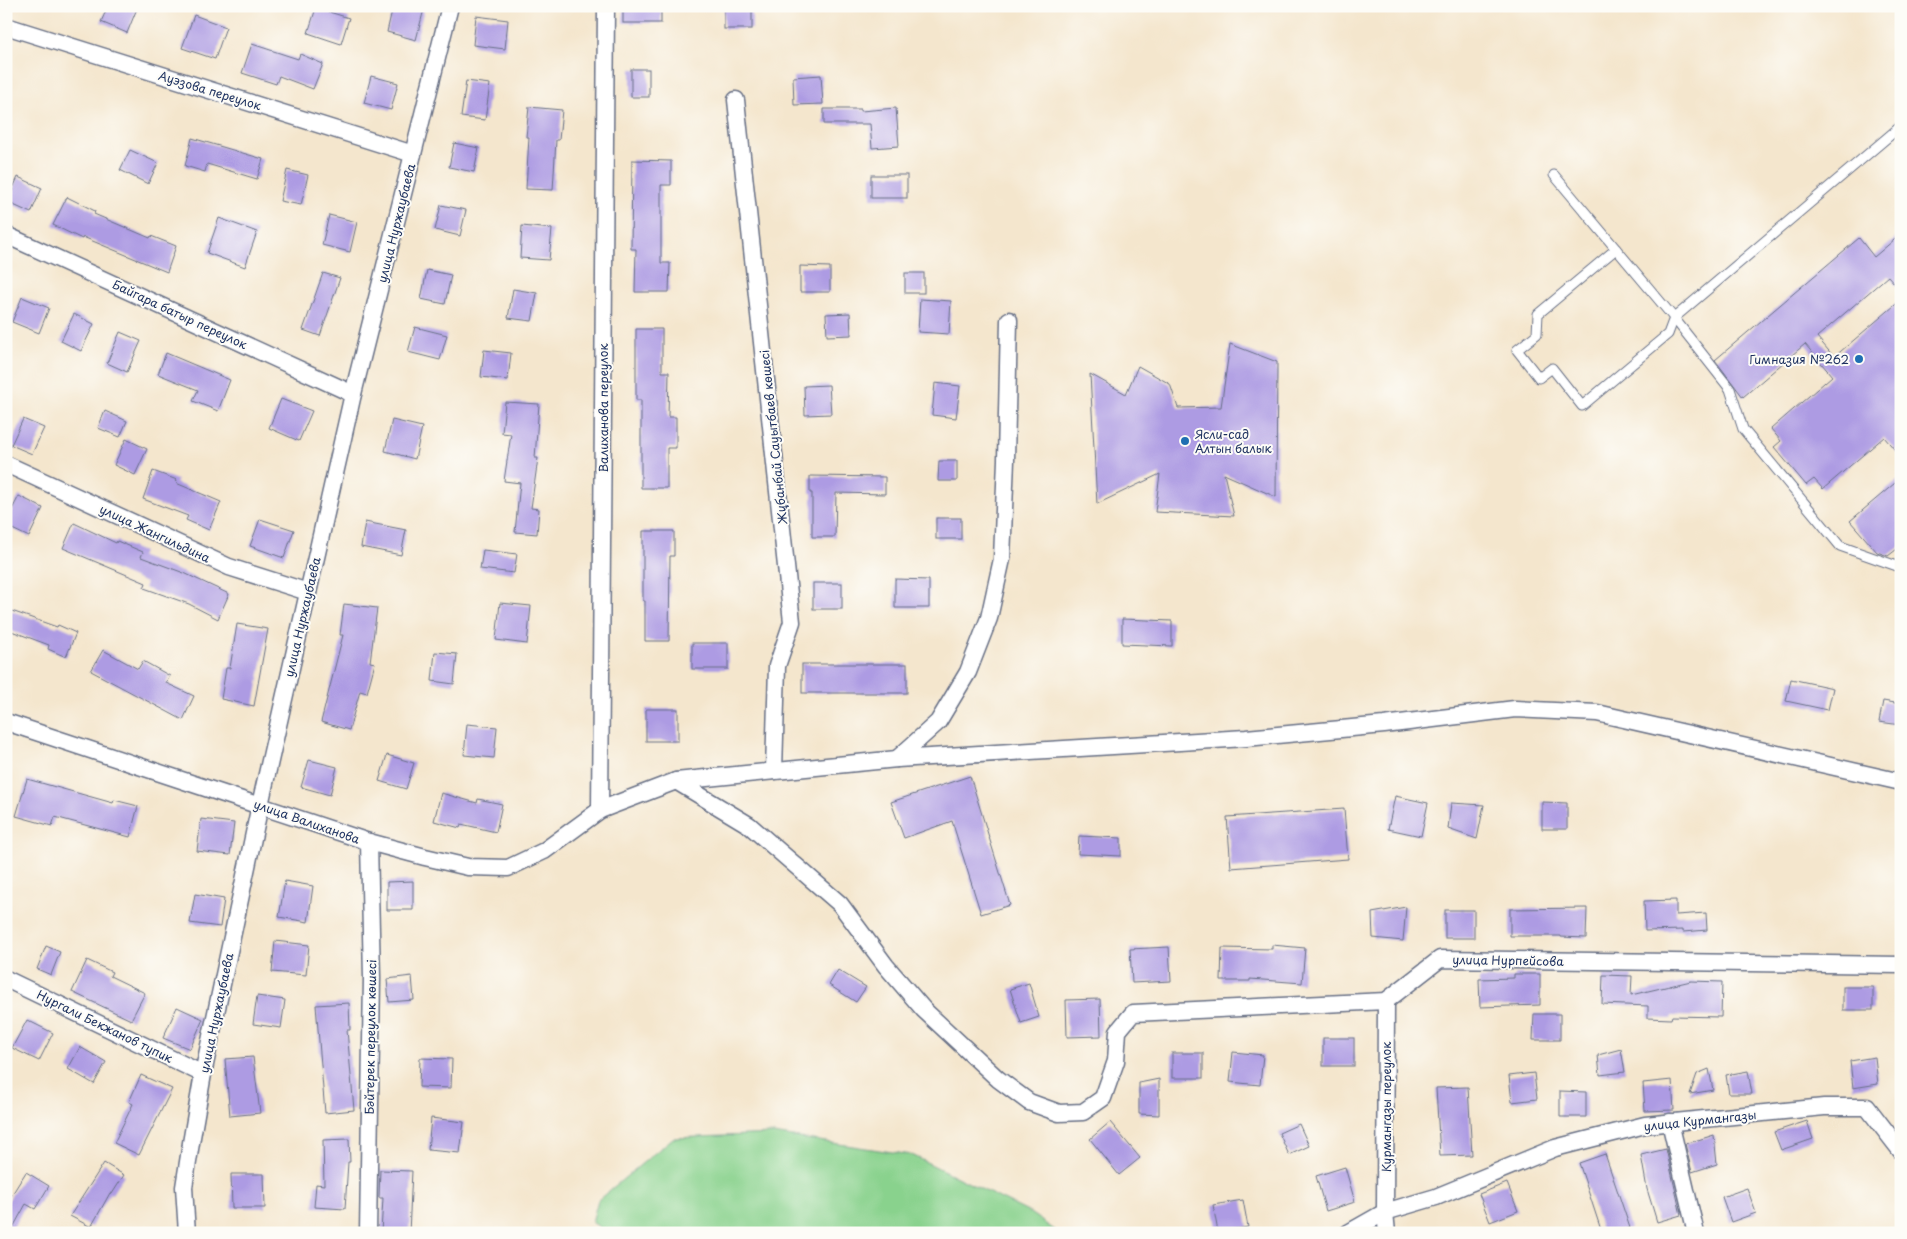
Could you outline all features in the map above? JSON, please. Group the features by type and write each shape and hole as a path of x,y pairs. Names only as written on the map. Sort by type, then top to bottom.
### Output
{"street":[{"name":"улица Нуржаубаева","path":"187,1233 184,1187 203,1074 260,805 353,394 450,6"},
{"name":"Валиханова переулок","path":"600,810 606,6"},
{"name":"Ауэзова переулок","path":"6,26 413,154"},
{"name":"Жұбанбай Сауытбаев көшесі","path":"736,100 792,622 777,666 774,771"},
{"name":"Байгара батыр переулок","path":"6,235 353,394"},
{"path":"897,758 938,722 968,672 990,618 1002,559 1010,320"},
{"name":"улица Жангильдина","path":"6,464 229,567 308,592"},
{"name":"улица Валиханова","path":"6,722 369,842 468,866 508,868 544,851 600,810 676,781 897,758 1246,738 1384,725 1515,709 1597,713 1901,782"},
{"path":"676,781 750,825 840,904 886,966 924,1010 998,1079 1029,1102 1059,1113 1083,1112 1103,1098 1116,1061 1118,1031 1133,1013 1386,1001"},
{"name":"Бәйтерек переулок көшесі","path":"368,1233 372,978 369,842"},
{"name":"улица Нурпейсова","path":"1386,1001 1440,959 1901,965"},
{"name":"Нургали Бекжанов тупик","path":"6,979 203,1074"},
{"name":"Курмангазы переулок","path":"1386,1001 1385,1212 1387,1233"},
{"name":"улица Курмангазы","path":"1348,1233 1385,1212 1436,1197 1555,1148 1645,1125 1824,1107 1867,1107 1901,1151"},
{"path":"1670,1122 1696,1233"}],"lane":[{"path":"1616,249 1538,314 1536,334 1517,350 1539,378 1552,368 1582,406 1668,334 1674,318 1901,126"},
{"path":"1554,175 1674,318 1730,389 1743,429 1840,546 1897,566 1901,563"}],"green space":[{"path":"773,1134 912,1155 1030,1213 1059,1233 608,1233 592,1222 598,1200 673,1138"}],"building":[{"path":"108,6 138,6 127,33 101,22"},
{"path":"393,6 413,6 424,9 416,40 387,32"},
{"path":"623,6 661,6 661,23 623,23"},
{"path":"724,6 752,6 752,29 724,29"},
{"path":"316,8 349,18 341,44 308,33"},
{"path":"194,15 226,27 215,59 182,48"},
{"path":"476,16 508,20 505,49 473,45"},
{"path":"252,44 298,59 300,54 323,64 313,89 279,76 276,84 242,73"},
{"path":"631,69 649,69 649,97 631,97"},
{"path":"821,75 823,104 794,105 793,77"},
{"path":"371,76 398,83 391,110 364,103"},
{"path":"466,81 490,84 485,120 461,117"},
{"path":"529,107 562,110 559,140 556,140 553,190 526,189 529,137 526,137"},
{"path":"896,108 899,146 872,148 870,124 824,124 824,109 861,109 861,111"},
{"path":"192,138 263,159 257,179 207,164 205,172 185,166"},
{"path":"454,143 479,148 474,172 449,167"},
{"path":"130,150 158,163 148,184 120,170"},
{"path":"632,160 671,161 671,185 661,185 661,263 670,263 669,292 635,292 636,249 631,249"},
{"path":"287,170 308,175 301,205 280,201"},
{"path":"871,175 907,175 907,198 871,198"},
{"path":"18,177 42,188 31,213 7,202"},
{"path":"67,197 95,211 94,214 150,238 151,236 176,246 167,272 83,237 82,239 53,225"},
{"path":"441,205 466,210 460,236 435,230"},
{"path":"329,215 357,222 350,252 322,245"},
{"path":"219,218 257,232 245,267 207,253"},
{"path":"522,226 552,229 549,260 520,258"},
{"name":"Гимназия №262","path":"1901,234 1901,291 1888,276 1817,337 1834,357 1901,300 1901,457 1884,437 1823,489 1814,479 1806,485 1774,447 1781,441 1771,429 1832,376 1805,344 1743,397 1715,360 1859,238 1874,257"},
{"path":"800,266 830,267 830,292 800,292"},
{"path":"427,270 451,275 445,304 421,299"},
{"path":"323,273 340,278 320,336 303,330"},
{"path":"905,273 924,273 924,293 905,293"},
{"path":"513,289 537,293 532,321 508,318"},
{"path":"22,297 49,308 39,333 12,322"},
{"path":"920,299 951,301 949,334 918,332"},
{"path":"850,313 851,335 827,336 826,314"},
{"path":"74,314 94,324 81,351 61,341"},
{"path":"415,327 447,335 440,360 408,352"},
{"path":"636,329 662,329 662,372 669,372 668,417 676,417 676,448 667,448 667,488 641,488 641,400 636,400"},
{"path":"120,332 141,341 127,372 107,363"},
{"name":"Ясли-сад Алтын балык","path":"1230,344 1277,362 1276,497 1224,474 1234,516 1155,512 1160,474 1097,504 1090,374 1126,394 1138,366 1170,384 1178,408 1221,407"},
{"path":"484,350 511,353 508,380 481,377"},
{"path":"166,353 230,380 218,411 193,401 198,390 158,374"},
{"path":"935,383 960,386 956,418 932,415"},
{"path":"829,385 831,414 805,415 804,386"},
{"path":"281,399 312,411 299,441 269,428"},
{"path":"505,402 539,404 535,458 538,458 531,508 539,509 537,534 515,532 520,483 504,481 511,434 502,433"},
{"path":"105,411 127,421 120,437 98,428"},
{"path":"23,419 44,428 32,454 11,445"},
{"path":"392,420 422,427 415,459 385,451"},
{"path":"126,439 147,449 135,475 114,465"},
{"path":"939,461 957,461 957,481 938,481"},
{"path":"153,471 177,480 176,483 221,502 209,530 186,520 188,516 143,499"},
{"path":"810,476 885,477 885,494 836,493 835,537 812,537"},
{"path":"1901,478 1901,546 1888,556 1877,552 1850,521"},
{"path":"19,496 43,508 29,537 6,526 6,521"},
{"path":"936,518 961,518 961,539 936,539"},
{"path":"260,519 294,530 284,558 250,546"},
{"path":"365,522 406,530 401,555 361,547"},
{"path":"74,523 116,543 117,541 143,552 141,557 184,573 229,594 218,619 189,604 144,588 146,583 63,548"},
{"path":"643,531 674,531 674,556 670,556 669,641 645,641"},
{"path":"483,550 517,554 514,573 480,569"},
{"path":"895,579 929,580 929,608 895,608"},
{"path":"813,583 842,583 842,609 813,609"},
{"path":"500,603 531,606 527,644 496,640"},
{"path":"344,604 377,608 370,662 375,663 367,693 360,691 349,730 321,722 343,635 340,635"},
{"path":"6,609 57,627 58,625 76,633 66,657 48,649 49,645 6,629"},
{"path":"1122,619 1172,621 1172,646 1122,644"},
{"path":"237,624 268,629 254,706 221,699 226,668 230,668"},
{"path":"692,643 728,643 728,669 692,669"},
{"path":"103,650 138,669 143,661 170,676 166,683 194,696 183,720 91,671"},
{"path":"435,652 457,654 454,684 432,681"},
{"path":"802,664 907,664 907,693 802,693"},
{"path":"1791,679 1833,688 1828,710 1786,701"},
{"path":"1883,701 1901,704 1901,725 1879,722"},
{"path":"646,709 678,709 678,741 646,741"},
{"path":"467,724 497,727 494,758 464,755"},
{"path":"387,755 414,763 406,789 379,781"},
{"path":"309,760 337,767 330,795 301,787"},
{"path":"970,776 1010,905 981,914 952,821 904,838 891,802"},
{"path":"27,779 113,803 114,800 138,806 130,837 55,817 52,826 16,816"},
{"path":"441,793 477,803 478,799 502,804 496,832 461,824 460,828 434,821"},
{"path":"1395,796 1428,803 1421,836 1388,829"},
{"path":"1542,802 1567,803 1567,829 1542,829"},
{"path":"1451,803 1484,805 1477,839 1448,829"},
{"path":"1344,809 1348,859 1231,868 1227,817"},
{"path":"201,819 234,823 230,855 197,851"},
{"path":"1079,836 1121,838 1121,856 1078,854"},
{"path":"285,881 313,886 308,922 279,917"},
{"path":"413,881 413,910 387,910 387,882"},
{"path":"195,894 224,899 220,927 190,923"},
{"path":"1676,900 1676,915 1706,913 1707,930 1683,932 1683,930 1645,931 1644,901"},
{"path":"1406,907 1403,941 1373,938 1372,913"},
{"path":"1587,908 1586,938 1510,936 1510,909"},
{"path":"1445,910 1474,910 1474,938 1445,938"},
{"path":"275,941 309,945 306,975 272,972"},
{"path":"1272,945 1305,948 1302,983 1250,979 1250,981 1221,981 1222,948 1272,949"},
{"path":"46,946 60,952 51,975 37,969"},
{"path":"1169,947 1171,981 1132,983 1130,949"},
{"path":"87,960 112,972 110,976 145,993 131,1020 72,992"},
{"path":"838,970 866,987 856,1002 829,985"},
{"path":"1514,974 1540,974 1540,1005 1480,1007 1479,979 1514,978"},
{"path":"1603,975 1632,976 1631,995 1691,981 1722,982 1721,1017 1672,1016 1671,1019 1648,1018 1648,1006 1602,1004"},
{"path":"412,976 414,1000 389,1002 387,979"},
{"path":"1029,983 1039,1017 1021,1023 1010,989"},
{"path":"1843,987 1873,987 1873,1010 1843,1010"},
{"path":"257,996 285,1000 281,1028 253,1024"},
{"path":"1100,999 1101,1036 1067,1037 1066,1000"},
{"path":"349,1003 350,1030 347,1030 354,1110 325,1113 316,1005"},
{"path":"177,1007 203,1019 190,1049 163,1038"},
{"path":"1534,1014 1560,1014 1560,1040 1533,1040"},
{"path":"27,1020 53,1033 39,1061 12,1048"},
{"path":"1323,1038 1354,1038 1354,1066 1323,1066"},
{"path":"80,1047 106,1062 94,1084 68,1069"},
{"path":"1621,1049 1625,1072 1600,1075 1598,1055"},
{"path":"1233,1052 1263,1055 1260,1085 1230,1082"},
{"path":"1172,1053 1203,1053 1203,1078 1172,1078"},
{"path":"253,1057 260,1113 230,1116 225,1059"},
{"path":"1875,1057 1878,1084 1853,1088 1850,1061"},
{"path":"420,1058 452,1059 451,1088 419,1087"},
{"path":"1709,1069 1713,1090 1690,1094 1697,1074"},
{"path":"1748,1071 1752,1094 1729,1094 1726,1075"},
{"path":"1534,1073 1537,1099 1512,1102 1509,1076"},
{"path":"141,1075 172,1089 139,1155 114,1143 133,1104 129,1102"},
{"path":"1159,1079 1159,1115 1139,1114 1139,1083"},
{"path":"1672,1080 1674,1110 1645,1111 1643,1083"},
{"path":"1468,1087 1472,1155 1440,1156 1436,1088"},
{"path":"1560,1091 1586,1092 1586,1117 1560,1117"},
{"path":"431,1118 464,1122 460,1153 428,1150"},
{"path":"1807,1121 1813,1139 1781,1150 1774,1132"},
{"path":"1110,1122 1140,1158 1119,1175 1090,1139"},
{"path":"1299,1124 1309,1146 1289,1155 1279,1133"},
{"path":"1714,1135 1717,1164 1692,1172 1685,1144"},
{"path":"349,1139 350,1162 348,1162 345,1209 314,1207 316,1184 324,1185 323,1140"},
{"path":"1666,1149 1681,1215 1657,1222 1647,1189 1641,1155"},
{"path":"1605,1154 1630,1228 1616,1233 1602,1233 1579,1163"},
{"path":"104,1163 124,1175 112,1194 110,1193 91,1227 70,1216"},
{"path":"1345,1167 1355,1202 1326,1211 1316,1176"},
{"path":"380,1170 412,1171 409,1233 381,1233 383,1198 379,1198"},
{"path":"26,1172 49,1186 35,1209 26,1204 10,1233 6,1233 6,1204"},
{"path":"231,1174 264,1174 265,1208 232,1208"},
{"path":"1507,1183 1518,1211 1490,1222 1479,1194"},
{"path":"1747,1188 1756,1213 1731,1222 1722,1197"},
{"path":"1243,1200 1248,1227 1218,1232 1213,1205"}],"place":[{"name":"Гимназия №262","path":"1859,359"},
{"name":"Ясли-сад Алтын балык","path":"1185,441"}]}
